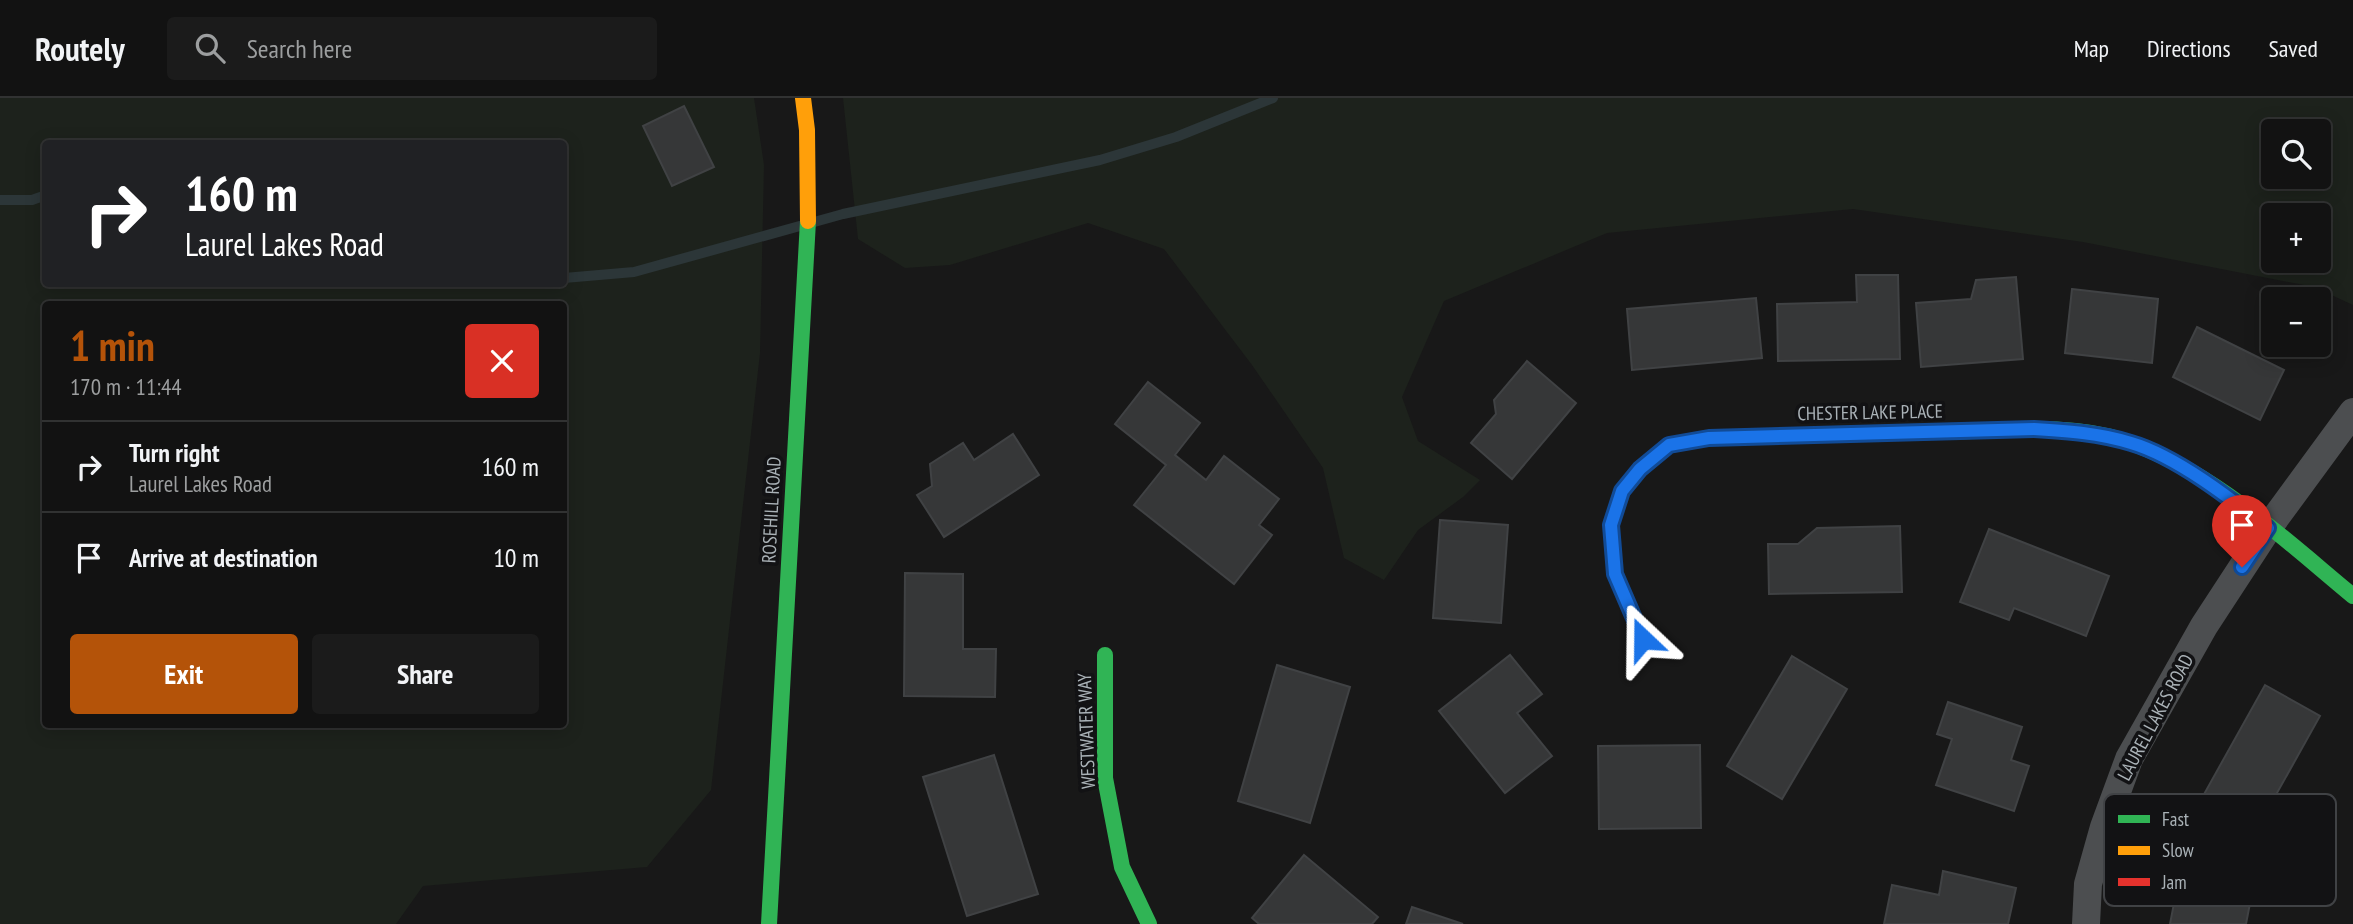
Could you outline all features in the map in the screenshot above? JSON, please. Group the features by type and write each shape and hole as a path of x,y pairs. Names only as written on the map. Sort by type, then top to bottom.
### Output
{"street":[{"name":"ROSEHILL ROAD","path":"769,924 808,228 807,130 803,98"},
{"name":"LAUREL LAKES ROAD","path":"2116,794 2129,760 2204,626 2268,528 2353,412"},
{"name":"CHESTER LAKE PLACE","path":"1643,639 1615,574 1611,525 1622,491 1640,469 1669,445 1709,438 2034,429 2082,432 2132,443 2182,467 2268,528 2353,596"},
{"name":"WESTWATER WAY","path":"1105,655 1105,778 1122,867 1149,924"},
{"name":"LAUREL LAKES ROAD","path":"2085,924 2088,884 2104,827"}],"shaded area":[{"path":"0,98 754,98 764,165 760,353 711,790 647,867 423,886 396,924 0,924"},
{"path":"843,98 2353,98 2353,305 2331,295 2331,287 2314,287 2083,242 1853,209 1607,233 1444,301 1402,397 1418,441 1480,480 1463,497 1418,530 1384,580 1344,558 1323,468 1252,365 1164,249 1088,223 950,265 905,268 858,239"}],"building":[{"path":"684,106 714,167 672,186 643,126"},
{"path":"1856,275 1898,275 1900,359 1778,361 1777,304 1857,302"},
{"path":"2016,277 2023,359 1921,367 1916,303 1971,299 1976,280"},
{"path":"2072,289 2158,299 2152,363 2065,353"},
{"path":"1756,298 1762,358 1632,370 1627,309"},
{"path":"2197,327 2284,370 2260,420 2173,377"},
{"path":"1527,361 1576,403 1512,479 1471,443 1496,414 1494,400"},
{"path":"1148,382 1200,423 1175,455 1206,480 1224,456 1279,499 1259,525 1272,535 1234,584 1134,505 1166,465 1115,424"},
{"path":"1013,434 1039,475 944,537 917,495 932,486 930,464 963,443 974,460"},
{"path":"1440,520 1508,525 1501,623 1433,618"},
{"path":"1900,526 1902,592 1769,594 1768,544 1798,544 1817,528"},
{"path":"1989,529 2109,576 2086,636 2014,608 2009,620 1960,602"},
{"path":"905,573 963,574 963,649 996,649 995,697 904,696"},
{"path":"1510,655 1542,694 1517,713 1552,756 1505,793 1439,711"},
{"path":"1792,656 1847,689 1782,799 1727,766"},
{"path":"1277,665 1350,687 1310,823 1238,801"},
{"path":"2265,685 2320,716 2276,794 2204,794"},
{"path":"1948,702 2022,727 2011,760 2029,766 2014,811 1936,785 1952,739 1937,734"},
{"path":"1700,745 1701,828 1599,829 1598,746"},
{"path":"994,755 1038,894 967,916 923,777"},
{"path":"1304,855 1378,917 1372,924 1259,924 1252,918"},
{"path":"1943,871 2016,888 2008,924 1884,924 1892,885 1939,895"},
{"path":"2174,906 2249,906 2246,924 2170,924"},
{"path":"1412,907 1463,924 1406,924"}],"waterway":[{"path":"567,278 634,272 843,214 1100,160 1176,137 1273,98"},
{"path":"0,200 32,200 42,196"}],"traffic: fast":[{"path":"769,924 808,221"},
{"path":"1807,435 2050,429 2088,432 2125,441 2188,469 2217,488 2246,508 2353,596"},
{"path":"1105,655 1105,778 1122,867 1149,924"}],"traffic: slow":[{"path":"803,98 807,130 808,221"}],"traffic: jam":[{"path":"1643,639 1615,574 1611,525 1622,491 1640,469 1669,445 1709,438 1807,435"}],"route":[{"path":"1643,639 1615,574 1611,525 1622,491 1640,469 1669,445 1709,438 2034,429 2082,432 2132,443 2182,467 2268,528 2242,567"}]}
